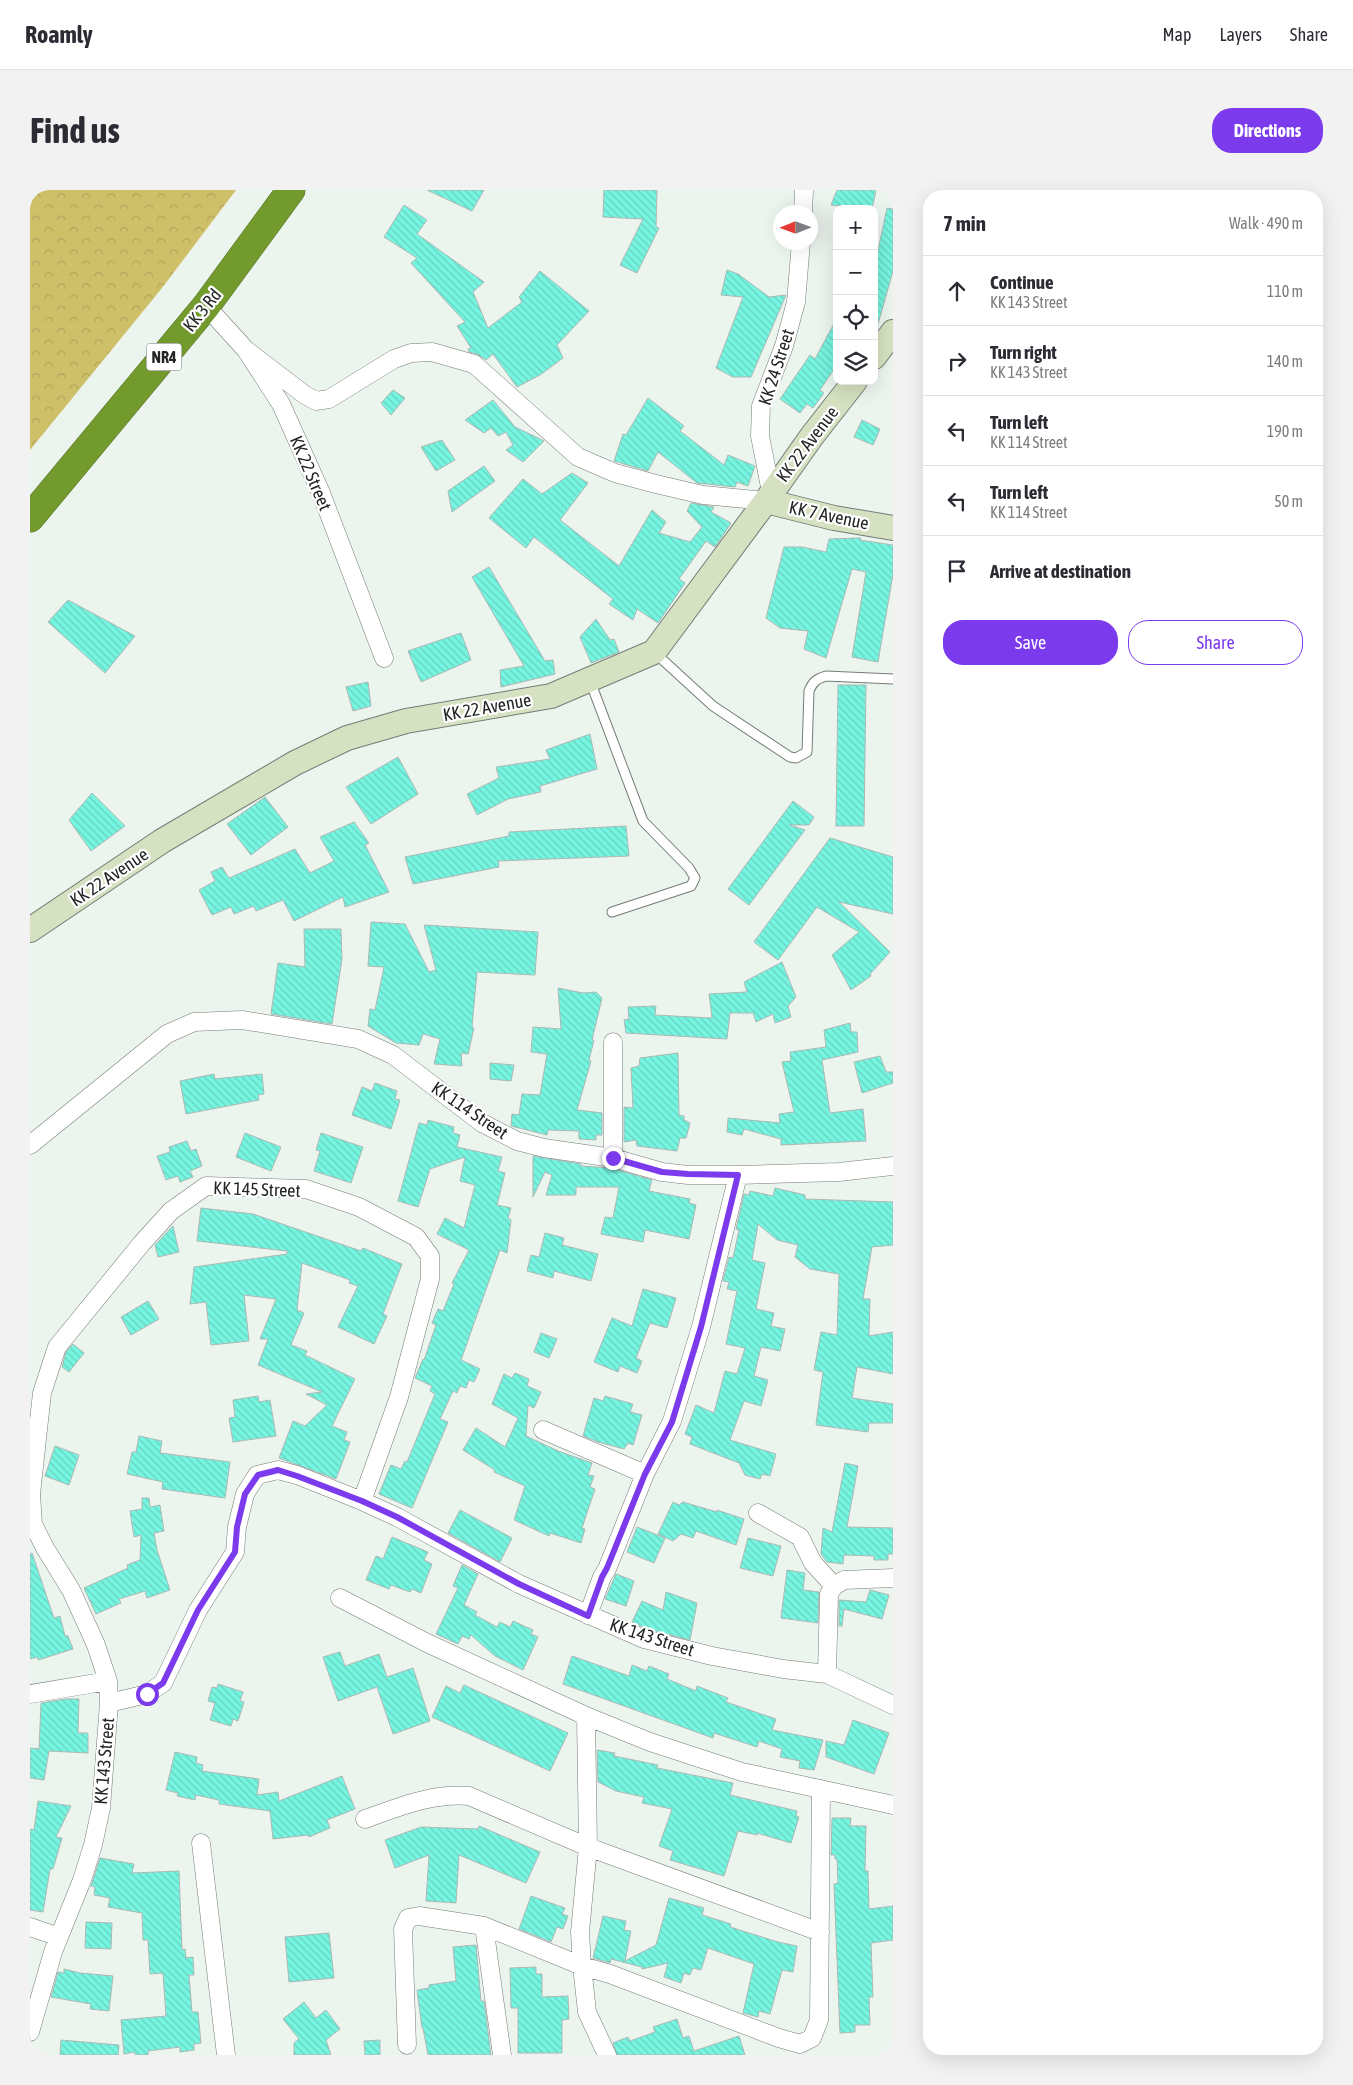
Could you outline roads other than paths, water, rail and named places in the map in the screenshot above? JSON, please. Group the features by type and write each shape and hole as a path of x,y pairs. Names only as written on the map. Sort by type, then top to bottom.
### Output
{"highway":[{"name":"KK 3 Rd","path":"30,518 206,306 292,190"}],"street":[{"path":"803,205 804,190"},
{"name":"KK 24 Street","path":"769,497 760,436 761,406 784,346 796,302 800,250"},
{"name":"KK 22 Street","path":"206,306 246,350 281,404 321,493 384,658"},
{"path":"878,352 893,332"},
{"path":"246,350 305,395 316,400 329,399 394,359 411,353 432,352 474,364 578,457 615,472 693,493 769,497"},
{"name":"KK 22 Avenue","path":"30,930 162,841 295,763 347,738 406,721 551,696 590,681 654,652 812,436 852,385"},
{"name":"KK 7 Avenue","path":"769,497 834,518 893,528"},
{"name":"KK 114 Street","path":"30,1145 168,1034 194,1022 242,1020 358,1039 393,1055 482,1123 517,1141 544,1148 613,1158 662,1172 688,1174 738,1175 839,1172 893,1166"},
{"path":"613,1042 613,1158"},
{"path":"588,1616 602,1577 645,1474 672,1422 701,1327 738,1175"},
{"name":"KK 145 Street","path":"109,1703 108,1681 96,1644 71,1590 44,1548 33,1524 31,1494 42,1393 57,1347 142,1243 171,1211 206,1186 306,1189 358,1207 416,1237 430,1256 430,1280 399,1397 362,1501"},
{"path":"543,1430 645,1474"},
{"name":"KK 143 Street","path":"30,2032 59,1936 93,1845 101,1808 109,1703 147,1694 163,1683 198,1610 235,1552 237,1527 245,1494 258,1475 278,1470 362,1501 397,1517 519,1584 588,1616 644,1639 712,1656 783,1669 827,1674 893,1705"},
{"path":"758,1513 800,1536 813,1563 834,1586"},
{"path":"827,1674 829,1594 834,1586 844,1580 893,1578"},
{"path":"340,1598 427,1643 586,1716 650,1742 742,1772 893,1805"},
{"path":"30,1694 108,1681"},
{"path":"586,1716 588,1847 580,1932 582,1966 587,2012 607,2055"},
{"path":"407,2045 403,1929 408,1918 419,1916 484,1926 582,1966 610,1974 779,2038 800,2044 812,2038 819,2020 821,1789"},
{"path":"365,1820 414,1802 450,1794 469,1796 588,1847 820,1932"},
{"path":"201,1843 226,2055"},
{"path":"484,1926 502,2055"},
{"path":"30,1927 59,1936"}],"lane":[{"path":"654,652 713,706 790,757 796,758 807,752 810,691 812,684 817,679 826,676 893,679"},
{"path":"590,681 643,821 689,868 695,878 691,886 612,912"}]}
